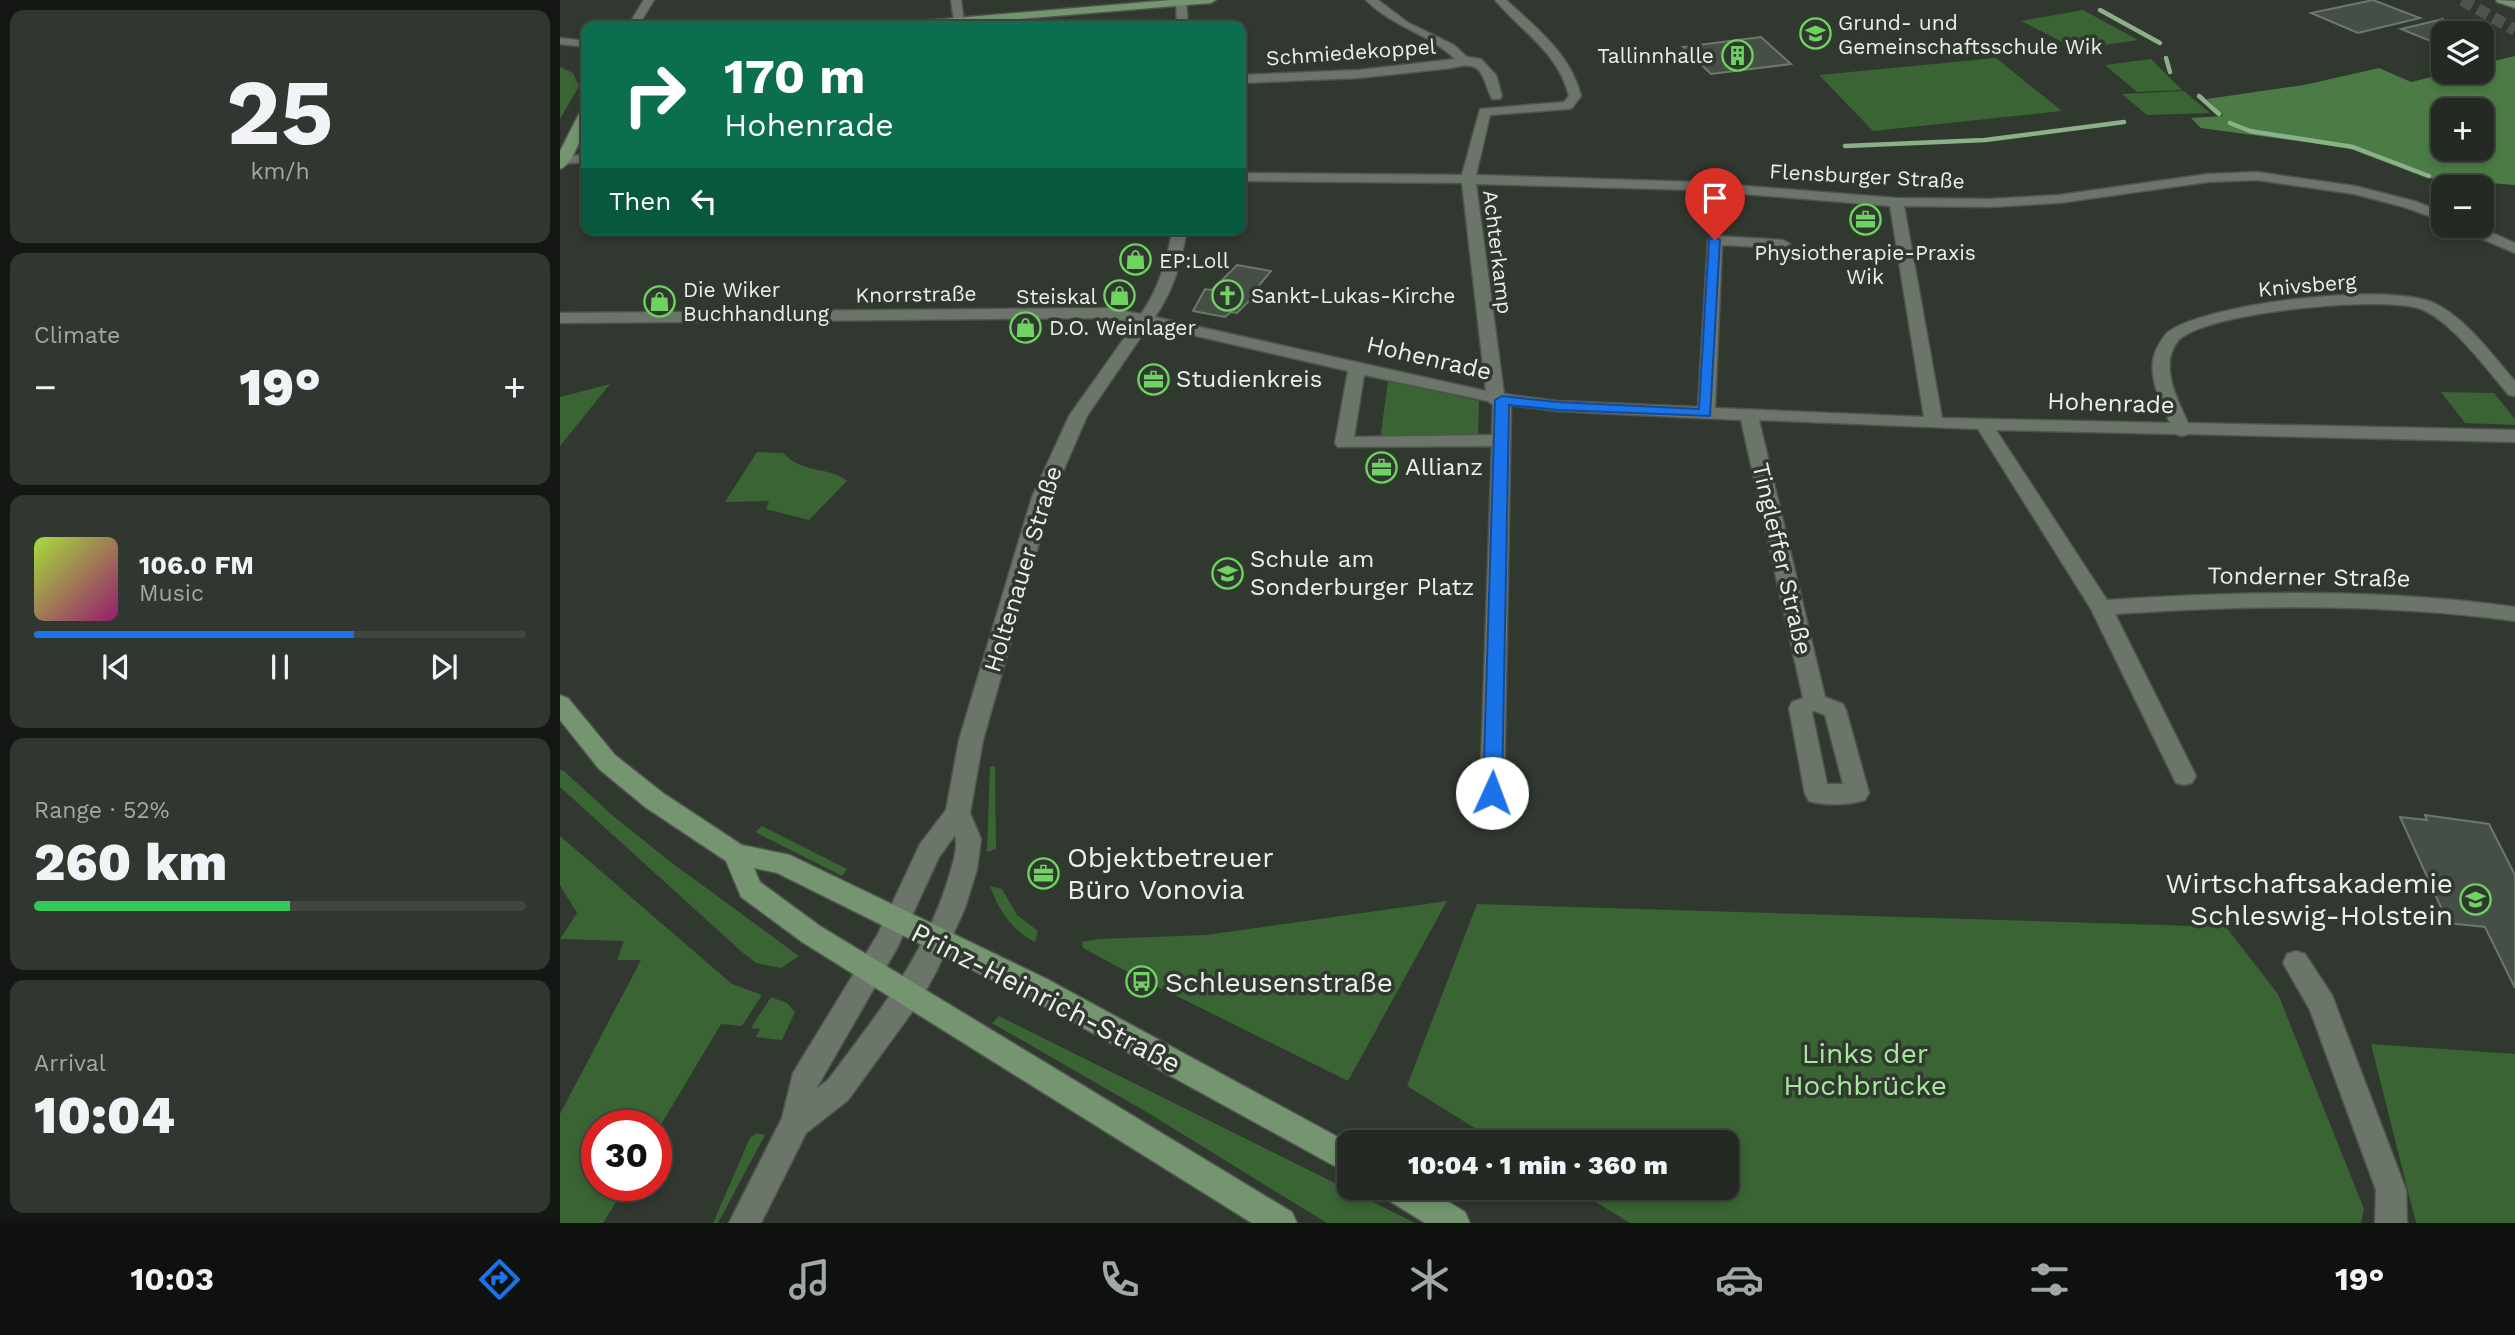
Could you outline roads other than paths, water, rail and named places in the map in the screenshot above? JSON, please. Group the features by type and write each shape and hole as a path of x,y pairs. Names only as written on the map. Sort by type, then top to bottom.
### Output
{"main road":[{"path":"960,21 1211,0"},
{"path":"2501,0 2515,5"},
{"path":"562,163 581,123"},
{"name":"Prinz-Heinrich-Straße","path":"560,704 592,745 633,784 736,854 781,863 1037,988 1337,1152"},
{"path":"736,854 750,889 811,934 910,992 1281,1223"},
{"path":"1417,1200 1454,1223"}],"street":[{"path":"636,21 649,0"},
{"path":"956,0 960,21"},
{"path":"1371,0 1403,24 1450,47 1462,60 1477,62 1490,75 1496,96"},
{"name":"Achterkamp","path":"1492,793 1503,440 1468,179 1485,112 1568,105 1575,96 1570,76 1559,58 1500,0"},
{"path":"1182,1 1183,21"},
{"path":"560,41 581,43"},
{"name":"Schmiedekoppel","path":"1246,79 1359,74 1452,64 1462,60"},
{"path":"562,163 581,159"},
{"name":"Flensburger Straße","path":"1246,176 1468,179 1696,186 1896,202 1989,203 2059,199 2194,180 2257,176 2355,190 2431,212"},
{"path":"1896,202 1934,423"},
{"name":"Holtenauer Straße","path":"871,970 929,851 958,813 971,740 1042,497 1060,452 1078,416 1146,319 1170,279 1179,235"},
{"path":"2490,238 2515,249"},
{"path":"1706,413 1715,240 1783,244"},
{"name":"Knivsberg","path":"2182,430 2163,383 2161,369 2164,351 2174,335 2203,322 2257,309 2306,302 2395,300 2427,306 2449,323 2515,391"},
{"name":"Knorrstraße","path":"560,318 1107,313 1146,319"},
{"name":"Hohenrade","path":"1146,319 1499,400 1568,407 1934,423 2515,436"},
{"path":"1357,366 1344,443 1503,440"},
{"name":"Tingleffer Straße","path":"1749,416 1815,702"},
{"path":"1983,423 2101,608 2184,776"},
{"name":"Tonderner Straße","path":"2101,608 2220,599 2300,598 2476,608 2515,614"},
{"name":"Holtenauer Straße","path":"910,992 939,941 964,869 969,839 958,813"},
{"path":"2296,963 2322,1004 2391,1190 2391,1223"},
{"path":"796,1123 803,1083 871,970"},
{"path":"745,1223 796,1123 838,1090 910,992"}],"waterway":[{"path":"2100,10 2160,43"},
{"path":"2166,58 2170,72"},
{"path":"2199,96 2219,114"},
{"path":"1845,146 1985,140 2124,122"},
{"path":"2230,123 2250,131 2353,147 2429,176"}],"tunnel":[{"path":"2462,0 2515,30"}],"place":[{"name":"Grund- und Gemeinschaftsschule Wik","path":"1815,34"},
{"name":"Tallinnhalle","path":"1737,55"},
{"name":"Physiotherapie-Praxis Wik","path":"1865,220"},
{"name":"EP:Loll","path":"1136,260"},
{"name":"Sankt-Lukas-Kirche","path":"1228,295"},
{"name":"Steiskal","path":"1120,296"},
{"name":"Die Wiker Buchhandlung","path":"660,301"},
{"name":"D.O. Weinlager","path":"1026,327"},
{"name":"Studienkreis","path":"1153,379"},
{"name":"Allianz","path":"1382,467"},
{"name":"Schule am Sonderburger Platz","path":"1227,573"},
{"name":"Objektbetreuer Büro Vonovia","path":"1044,873"},
{"name":"Wirtschaftsakademie Schleswig-Holstein","path":"2476,899"},
{"name":"Schleusenstraße","path":"1142,982"}],"park label":[{"name":"Links der Hochbrücke","path":"1865,1069"}]}
